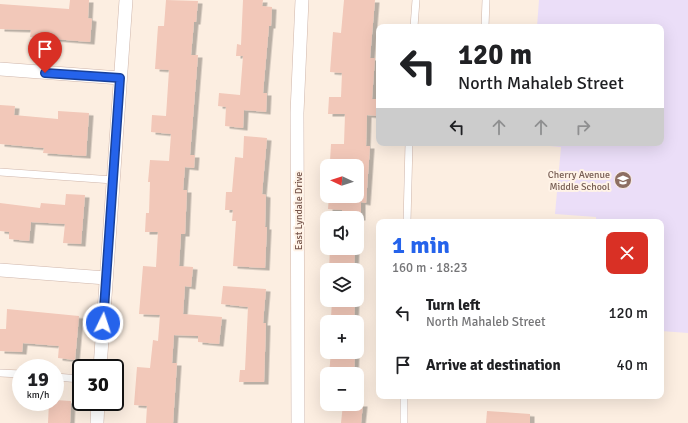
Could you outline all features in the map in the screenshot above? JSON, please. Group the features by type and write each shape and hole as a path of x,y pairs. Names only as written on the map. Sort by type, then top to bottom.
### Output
{"street":[{"path":"101,359 126,0"},
{"name":"East Lyndale Drive","path":"298,423 297,113 302,0"},
{"path":"0,70 120,78"},
{"path":"0,270 106,278"},
{"path":"97,423 98,411"}],"lane":[{"path":"414,24 416,0"},
{"path":"485,24 486,0"},
{"path":"407,219 409,146"},
{"path":"0,172 113,180"},
{"path":"0,373 12,374"},
{"path":"404,399 404,423"}],"shaded area":[{"name":"Cherry Avenue Middle School","path":"539,0 688,0 688,333 664,331 664,219 596,219 596,217 555,214 561,147 550,146 664,146 664,24 537,24"}],"building":[{"path":"70,0 89,0 88,18 92,19 90,42 30,37 31,30 0,29 0,4 69,9"},
{"path":"166,0 198,1 196,22 194,22 191,55 198,55 190,155 195,155 194,168 185,167 183,190 187,190 185,234 181,234 179,266 193,267 191,287 185,286 183,314 222,317 219,344 198,342 198,336 174,335 172,363 177,363 173,423 146,423 147,406 134,405 137,367 150,368 153,340 158,341 160,315 139,314 143,266 156,267 158,232 145,232 146,213 149,213 150,182 148,182 150,160 169,161 171,134 151,132 152,115 166,116 169,70 155,69 158,26 164,26"},
{"path":"243,0 263,0 262,6 272,7 263,93 267,93 266,112 244,110 243,128 225,126 226,107 218,106 219,93 240,95 243,56 236,56 237,44 241,45"},
{"path":"344,0 375,0 370,58 375,58 372,99 376,99 376,116 367,115 366,146 370,146 366,203 364,203 364,159 330,159 331,144 344,144 345,114 328,114 329,97 341,97 342,73 330,72 333,32 341,33"},
{"path":"0,105 15,106 14,115 58,119 58,111 89,113 86,156 43,153 44,148 0,144"},
{"path":"244,136 267,138 262,194 266,195 265,227 267,227 265,268 233,266 236,221 232,221 233,210 225,210 226,192 232,192 235,157 243,158"},
{"path":"66,194 85,195 81,244 63,243 65,224 31,222 29,241 9,239 9,232 0,231 0,203 40,208 41,203 65,205"},
{"path":"328,203 361,203 361,211 328,209"},
{"path":"330,255 355,255 354,263 329,263"},
{"path":"223,286 266,289 263,323 266,323 264,382 239,382 240,370 245,370 248,307 221,304"},
{"path":"332,307 355,307 354,315 331,315"},
{"path":"7,309 79,316 75,359 58,358 59,346 23,343 22,352 0,351 0,329 6,329"},
{"path":"330,359 355,359 354,367 330,367"},
{"path":"64,401 71,401 70,423 48,423 49,411 64,411"},
{"path":"342,411 362,411 361,423 341,423"},
{"path":"487,411 530,414 530,423 486,423"}],"place":[{"name":"Cherry Avenue Middle School","path":"623,180"}],"route":[{"path":"45,73 120,78 103,323"}]}
